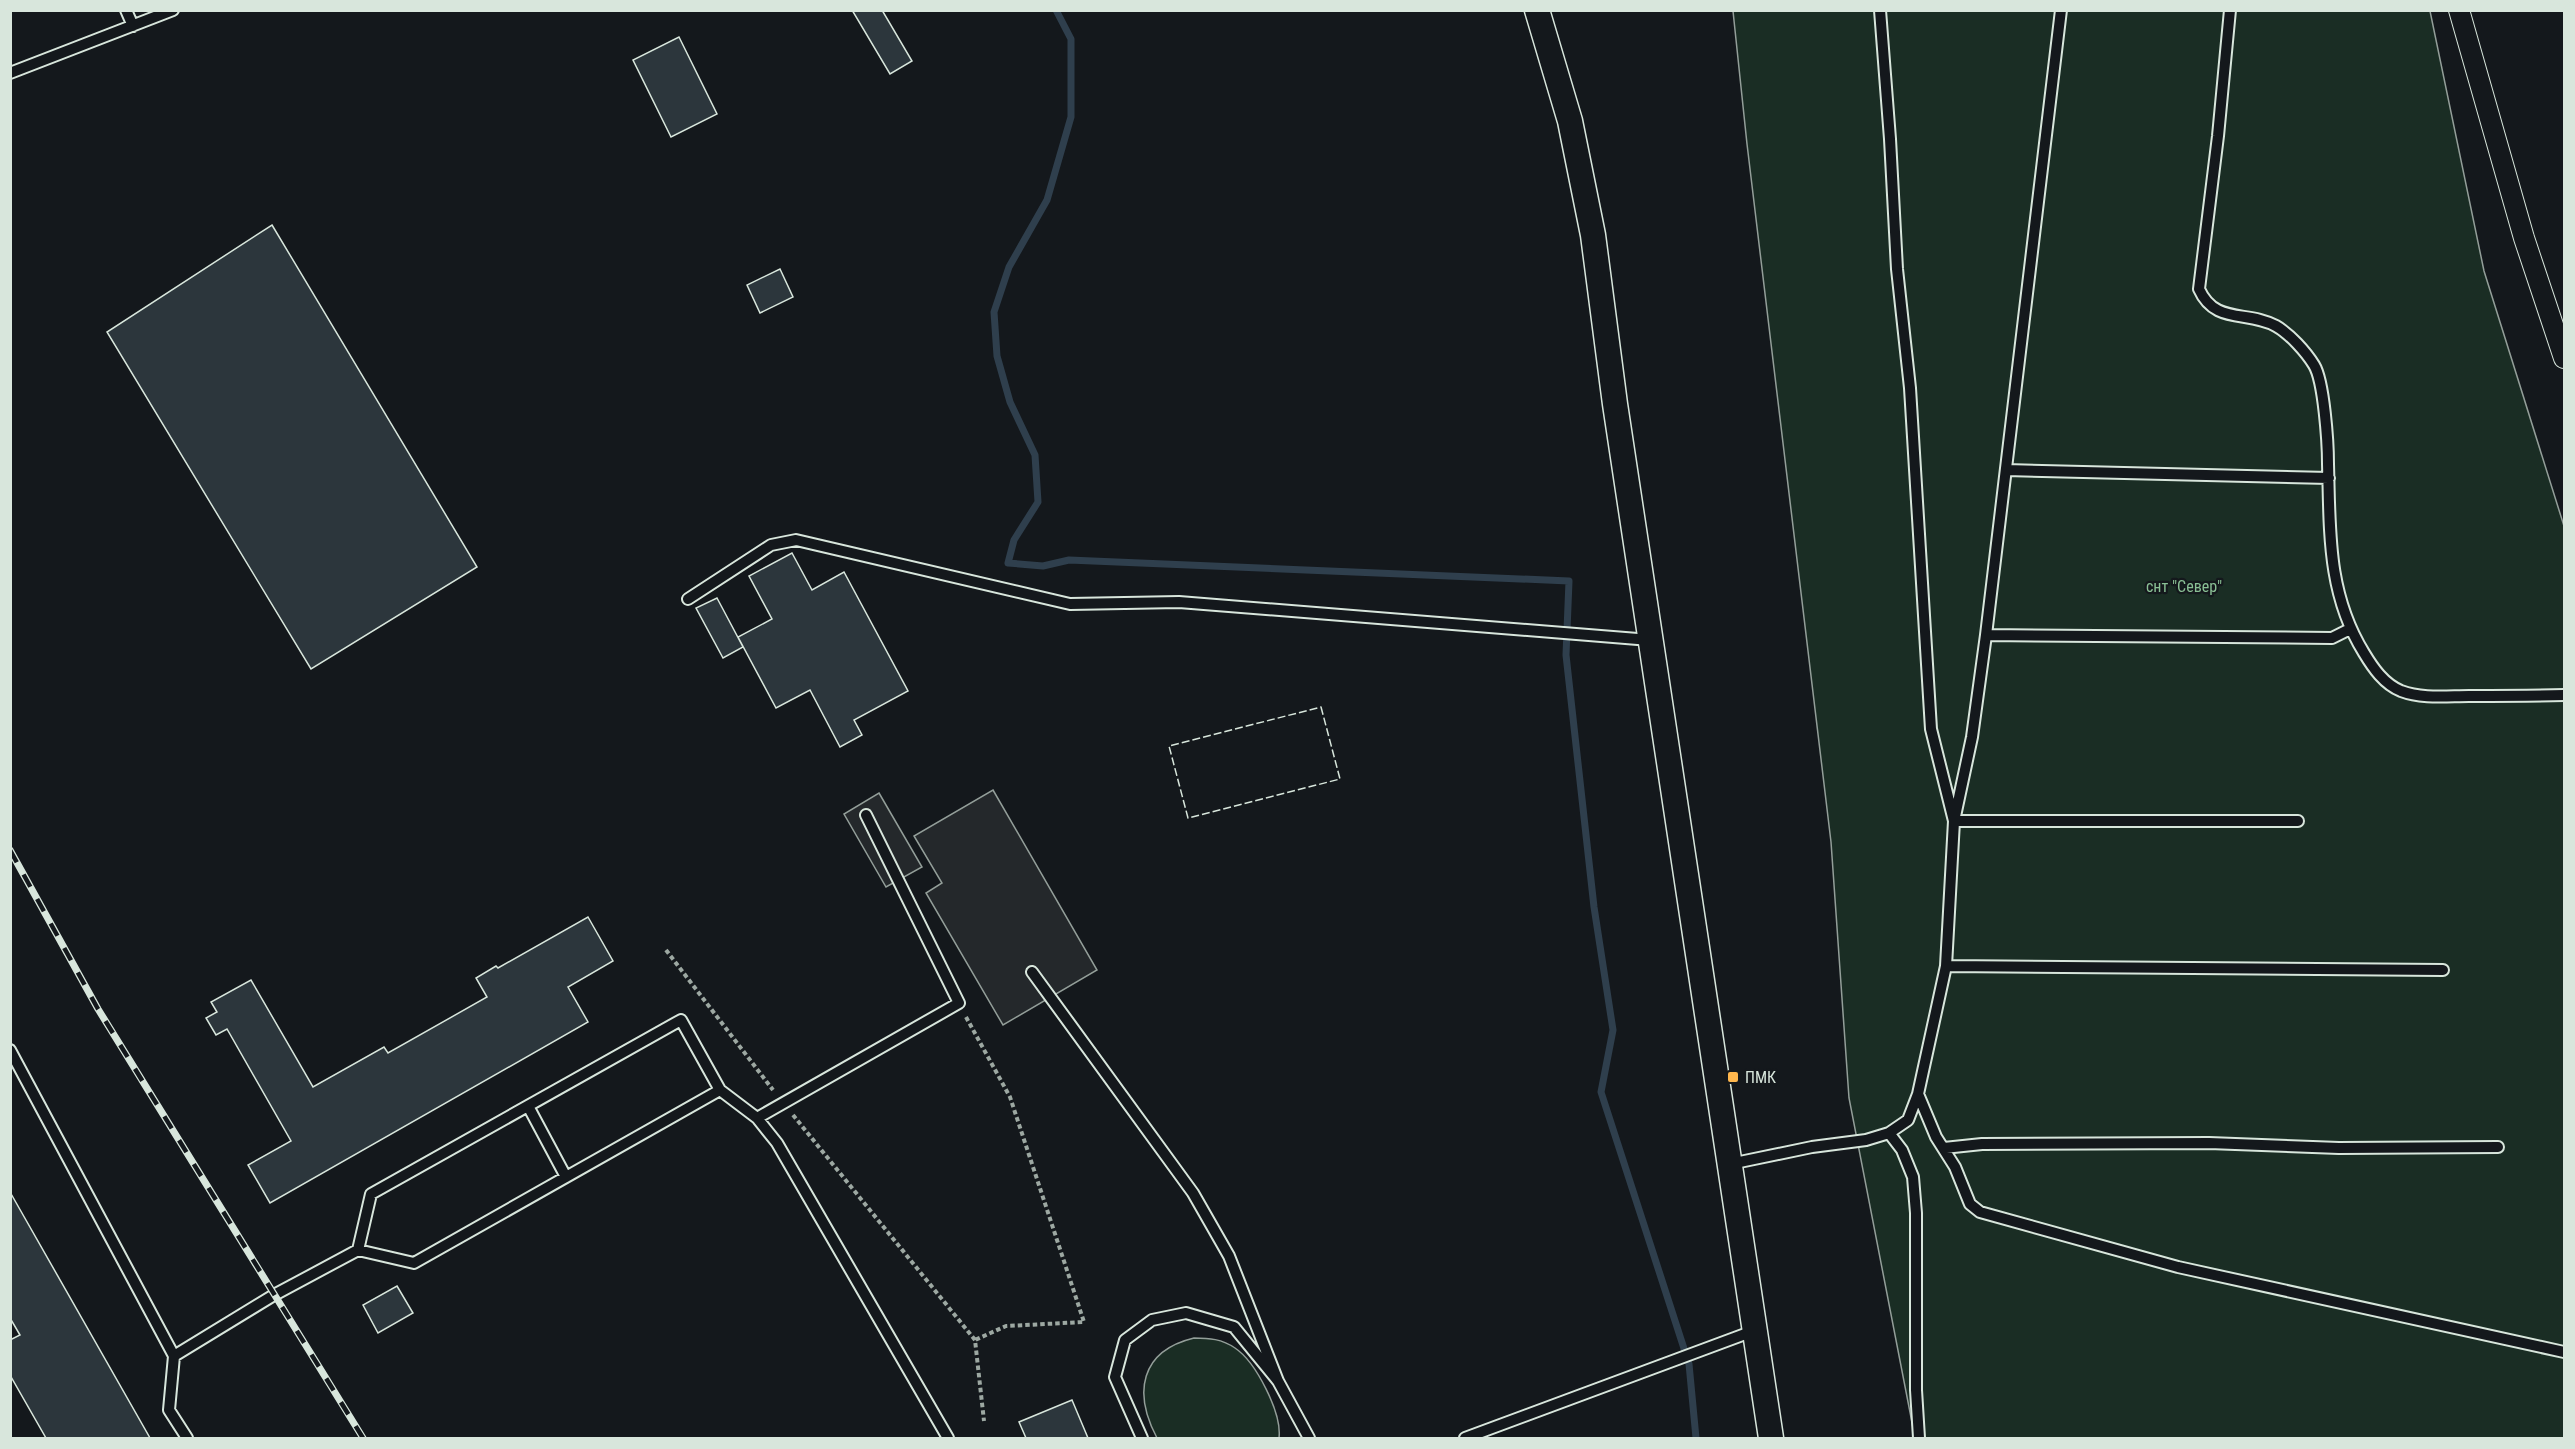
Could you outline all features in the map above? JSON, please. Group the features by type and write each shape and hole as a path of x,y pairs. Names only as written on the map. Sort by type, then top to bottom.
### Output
{"street":[{"path":"1537,10 1570,121 1593,236 1650,640 1771,1438"},
{"path":"2459,10 2524,238 2565,358"}],"lane":[{"path":"126,10 133,26"},
{"path":"10,73 173,10"},
{"path":"1880,10 1897,269 1910,388 1931,729 1954,821"},
{"path":"1730,1164 1812,1147 1866,1140 1888,1133 1908,1120 1918,1094 1946,966 1954,821 1972,737 1986,635 2061,10"},
{"path":"2230,10 2218,136 2199,289 2205,302 2219,312 2275,326 2290,337 2315,366 2328,440 2332,563 2341,606 2350,629 2371,665 2386,682 2401,691 2427,696 2564,695"},
{"path":"2006,470 2329,478"},
{"path":"688,599 771,545 796,540 1070,604 1179,602 1650,640"},
{"path":"1986,635 2332,638 2350,629"},
{"path":"757,1118 958,1003 866,815"},
{"path":"1954,821 2298,821"},
{"path":"1946,966 2443,970"},
{"path":"1032,972 1193,1193 1229,1257 1278,1381 1309,1438"},
{"path":"358,1250 371,1194 681,1020 720,1090 757,1118 777,1143 948,1438"},
{"path":"10,1050 174,1356 170,1410 186,1438"},
{"path":"174,1356 274,1295 358,1250 414,1263 720,1090"},
{"path":"1918,1094 1936,1137 1944,1148 1970,1204 1980,1212 2000,1220 2178,1267 2565,1352"},
{"path":"528,1106 566,1177"},
{"path":"1888,1133 1902,1150 1913,1177 1916,1213 1915,1346 1919,1438"},
{"path":"1944,1148 1982,1144 2185,1143 2339,1148 2498,1147"},
{"path":"1142,1438 1115,1377 1125,1340 1152,1320 1186,1313 1234,1327 1278,1381"},
{"path":"1465,1438 1756,1330"}],"path":[{"path":"666,950 782,1102 975,1340 984,1421"},
{"path":"958,1003 1010,1097 1084,1322 1006,1326 975,1340"}],"green space":[{"name":"снт \"Север\"","path":"1733,11 2430,11 2484,271 2564,526 2564,1438 1915,1438 1849,1098 1831,842"},
{"path":"1194,1338 1210,1339 1230,1345 1251,1364 1272,1402 1279,1428 1279,1438 1157,1438 1145,1405 1146,1376 1152,1363 1162,1353 1176,1344"}],"shaded area":[{"path":"993,790 1097,970 1003,1025 926,893 942,883 914,836"},
{"path":"879,793 922,867 886,887 844,814"}],"building":[{"path":"852,10 882,10 912,61 890,74"},
{"path":"679,37 717,114 671,137 633,60"},
{"path":"272,225 477,567 311,669 107,332"},
{"path":"780,269 793,297 760,313 747,285"},
{"path":"792,553 812,590 844,572 908,691 854,720 862,735 840,747 810,690 776,708 738,637 772,619 749,576"},
{"path":"717,598 743,647 723,658 696,608"},
{"path":"588,917 613,961 568,987 588,1022 270,1203 248,1165 291,1141 227,1029 216,1035 206,1018 217,1012 211,1002 251,980 313,1087 384,1047 388,1053 487,997 476,978"},
{"path":"10,1192 150,1438 46,1438 10,1375 10,1340 20,1335 10,1318"},
{"path":"397,1286 413,1313 378,1333 363,1305"},
{"path":"1072,1400 1088,1438 1026,1438 1019,1422"}],"waterway":[{"path":"1056,10 1071,39 1071,117 1047,200 1009,267 994,312 997,356 1010,402 1035,455 1038,502 1014,540 1008,563 1043,566 1069,560 1569,581 1566,655 1594,907 1613,1030 1601,1092 1689,1364 1696,1438"}],"railway":[{"path":"10,850 98,1009 363,1438"}],"fence":[{"path":"1321,707 1340,779 1188,818 1169,746 1321,707"}],"place":[{"name":"ПМК","path":"1733,1077"}]}
